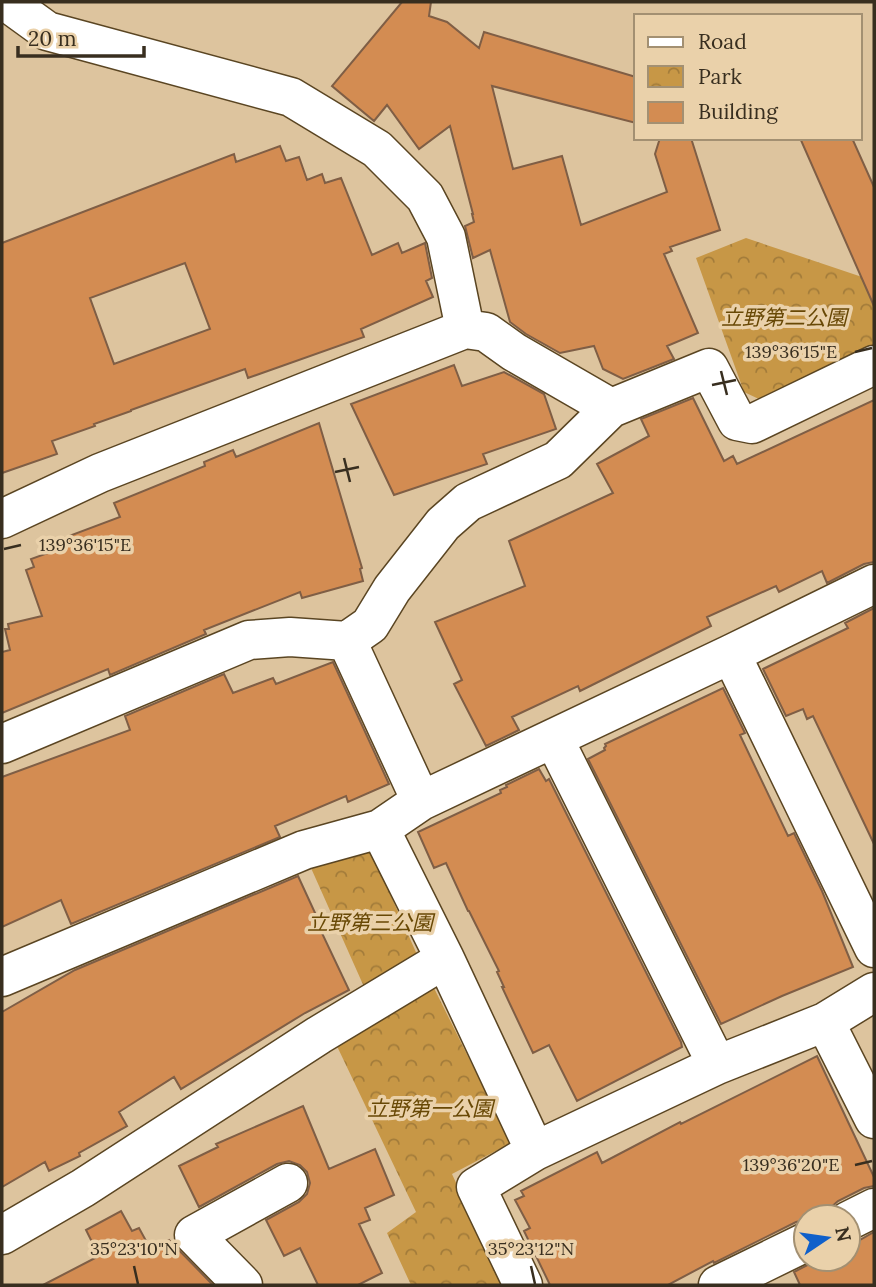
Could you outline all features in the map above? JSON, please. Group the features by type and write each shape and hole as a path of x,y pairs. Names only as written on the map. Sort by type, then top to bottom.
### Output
{"street":[{"path":"7,2 47,31 290,97 377,149 425,197 446,237 465,328"},
{"path":"2,519 100,473 465,328 486,332 514,352 611,408"},
{"path":"2,744 250,640 290,637 347,641 370,625 392,589 443,524 468,502 558,460 611,408 609,409 709,368 737,421 752,424 874,365"},
{"path":"2,977 304,850 380,829 421,801 874,584"},
{"path":"347,641 421,801"},
{"path":"731,654 874,948"},
{"path":"554,739 717,1065"},
{"path":"380,829 445,959 535,1151"},
{"path":"2,1236 83,1188 319,1035 445,959"},
{"path":"523,1285 476,1187 535,1151 717,1065 825,1022 874,992"},
{"path":"825,1022 874,1119"},
{"path":"243,1285 194,1235 288,1182"},
{"path":"718,1285 792,1249"}],"green space":[{"name":"立野第二公園","path":"746,238 874,281 874,345 761,400 744,392 696,258"},
{"name":"立野第三公園","path":"370,849 419,959 365,989 311,868"},
{"name":"立野第一公園","path":"432,984 511,1143 452,1174 503,1285 411,1285 387,1233 416,1212 335,1042"}],"building":[{"path":"402,2 431,2 429,16 447,22 479,48 484,32 634,76 634,122 492,86 513,169 562,156 581,225 667,192 655,154 659,140 692,140 720,230 670,247 672,251 664,254 698,333 667,346 674,359 623,379 603,369 594,346 560,353 526,334 510,322 490,250 473,258 465,226 474,222 473,214 450,126 419,149 387,105 374,121 332,86"},
{"path":"801,140 853,140 874,187 874,306"},
{"path":"280,146 286,161 299,157 307,180 322,174 325,183 341,178 372,255 398,243 402,253 425,243 432,278 426,281 433,297 361,329 364,337 248,378 245,369 131,410 52,441 57,454 2,473 2,243 234,154 236,162","holes":["185,263 210,329 114,364 90,298"]},
{"path":"454,365 462,386 504,372 544,394 556,429 483,454 487,464 394,495 351,404"},
{"path":"693,398 724,461 733,456 737,464 874,400 874,562 864,564 827,583 822,571 779,592 776,586 707,617 711,626 580,691 578,686 512,717 519,730 486,746 454,684 462,680 435,622 525,586 509,541 613,493 597,464 649,436 641,419"},
{"path":"319,423 362,568 363,581 302,598 300,592 204,630 206,634 110,675 108,669 2,713 2,652 10,650 5,629 9,629 8,624 42,616 26,570 34,567 31,559 48,553 45,545 120,517 114,503 205,466 204,462 233,450 236,457"},
{"path":"874,608 874,844 813,716 807,719 803,709 786,716 763,669 848,628 845,623"},
{"path":"333,662 389,784 348,802 346,796 275,826 280,837 71,924 61,900 2,927 2,777 130,730 125,716 224,674 233,693 273,678 276,684"},
{"path":"723,688 745,733 740,735 788,836 794,833 822,891 853,967 721,1024 588,759 605,750 605,744"},
{"path":"539,769 546,781 549,779 682,1047 577,1101 549,1045 533,1053 502,987 497,972 499,971 446,863 434,868 418,832 501,793 500,790 507,787 506,785"},
{"path":"298,876 349,990 305,1013 181,1089 174,1077 119,1112 127,1126 79,1153 80,1156 49,1171 45,1162 2,1187 2,1012 75,970"},
{"path":"817,1056 874,1177 874,1186 864,1188 836,1203 792,1203 792,1224 668,1285 550,1285 524,1231 530,1228 515,1200 524,1196 521,1191 597,1152 602,1163 680,1122 681,1124"},
{"path":"303,1106 329,1169 375,1149 394,1195 365,1208 370,1220 359,1224 382,1273 358,1285 318,1285 300,1248 284,1256 266,1220 299,1202 307,1194 310,1183 307,1172 300,1165 289,1161 277,1164 199,1207 179,1166 218,1147 216,1144"},
{"path":"121,1211 132,1231 139,1228 151,1250 169,1240 213,1285 43,1285 99,1256 86,1230"},
{"path":"874,1232 874,1285 800,1285 794,1273 862,1273 862,1239"}]}
